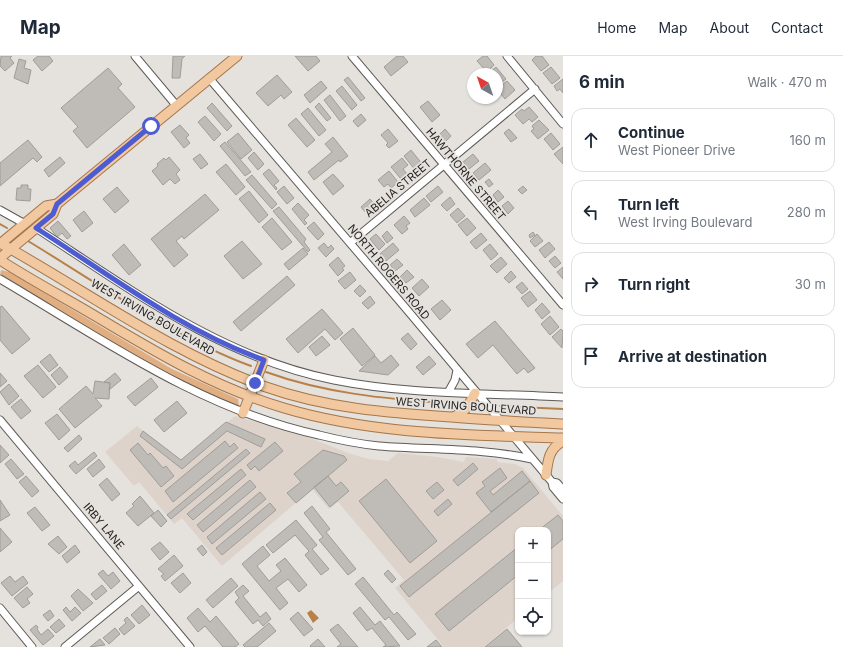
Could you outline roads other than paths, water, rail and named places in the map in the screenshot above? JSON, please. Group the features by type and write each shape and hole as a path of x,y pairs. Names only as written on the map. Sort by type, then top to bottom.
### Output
{"main road":[{"path":"237,56 57,204 53,214 0,259 162,356 211,381 250,397 285,408 353,424 392,429 563,440"},
{"path":"0,243 46,206 57,204"},
{"name":"WEST IRVING BOULEVARD","path":"0,243 179,348 214,366 255,383 292,395 368,411 500,422 563,424"},
{"path":"244,413 264,360"},
{"path":"453,417 467,410 476,393"},
{"path":"546,474 549,455 555,446 563,440"}],"street":[{"path":"135,56 176,105"},
{"name":"HAWTHORNE STREET","path":"352,56 563,305"},
{"path":"507,56 563,124"},
{"name":"NORTH ROGERS ROAD","path":"209,78 500,422 546,474 552,482 553,488 563,499"},
{"name":"ABELIA STREET","path":"350,243 535,89"},
{"path":"0,210 25,224"},
{"name":"WEST IRVING BOULEVARD","path":"36,228 174,316 219,341 264,360 313,375 352,383 449,392 563,397"},
{"path":"0,279 160,374 219,403 244,413 295,430 378,446 506,455 532,459"},
{"path":"449,392 455,380 457,370"},
{"name":"IRBY LANE","path":"0,420 190,647"},
{"name":"NORTH ROGERS ROAD","path":"552,482 556,483 563,490"},
{"path":"65,647 139,586"},
{"path":"0,608 32,647"}],"waterway":[{"path":"0,224 7,228"},
{"path":"28,241 165,325 222,354 251,366"},
{"path":"266,372 310,385 355,394 446,403"},
{"path":"500,406 563,409"}]}
